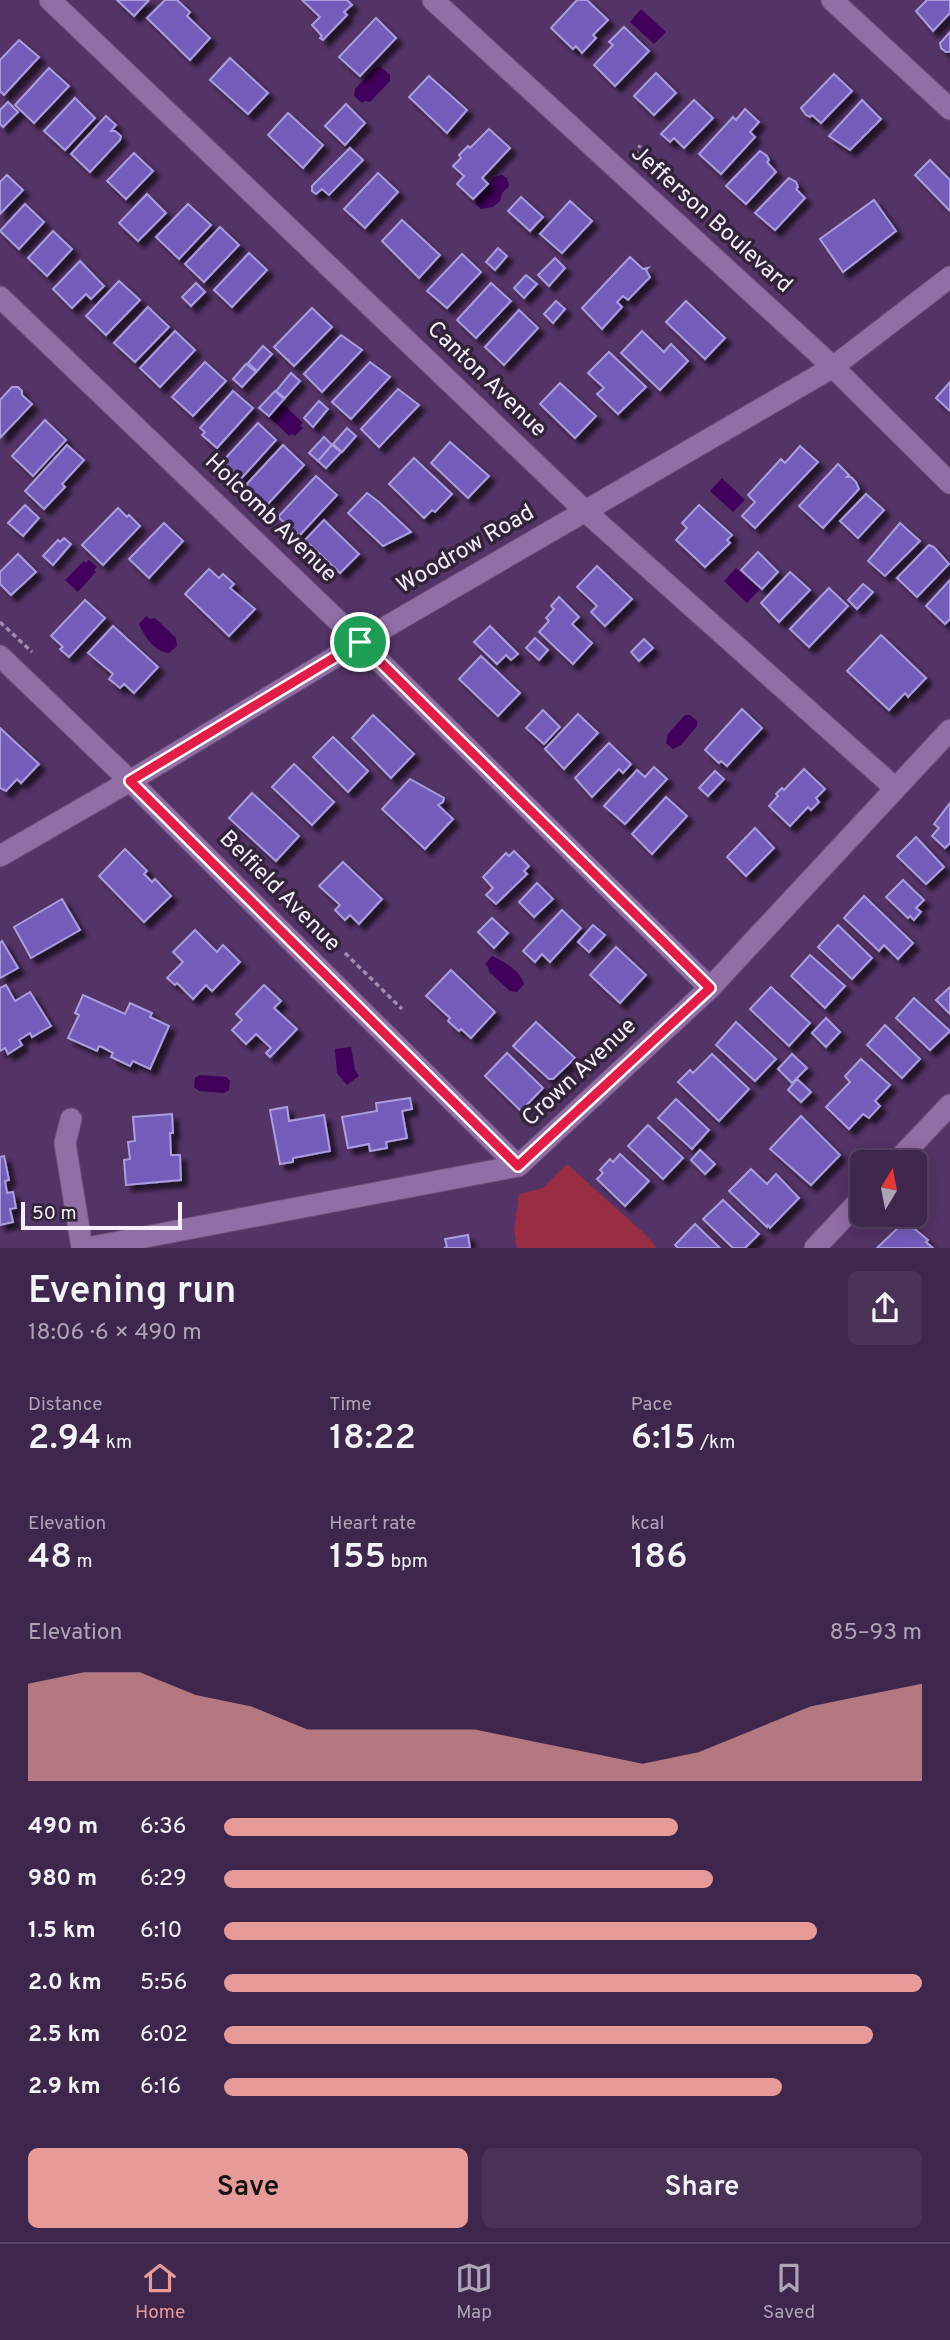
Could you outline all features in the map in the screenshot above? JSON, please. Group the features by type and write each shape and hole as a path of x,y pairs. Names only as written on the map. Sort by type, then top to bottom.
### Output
{"street":[{"name":"Canton Avenue","path":"50,0 584,511 895,788"},
{"name":"Jefferson Boulevard","path":"433,0 833,367 950,483"},
{"path":"832,0 950,109"},
{"name":"Woodrow Road","path":"0,856 360,642 833,367 950,277"},
{"name":"Holcomb Avenue","path":"0,297 360,642 710,988"},
{"name":"Belfield Avenue","path":"0,656 130,781 518,1166"},
{"name":"Crown Avenue","path":"518,1166 710,988 950,730"},
{"path":"907,1150 950,1105"},
{"path":"71,1119 65,1143 82,1248"},
{"path":"87,1248 518,1166"},
{"path":"815,1248 850,1211"}],"path":[{"path":"636,156 640,145"},
{"path":"0,622 32,652"},
{"path":"345,953 402,1009"}],"shaded area":[{"path":"641,9 666,32 654,44 630,22"},
{"path":"376,67 381,67 390,75 390,81 370,102 362,103 354,96 355,89"},
{"path":"502,175 507,178 509,186 502,193 500,201 493,207 481,209 476,204 478,197 494,177"},
{"path":"278,399 303,423 300,425 303,428 295,436 289,436 265,413"},
{"path":"722,478 745,500 733,512 710,491"},
{"path":"89,560 97,567 94,570 96,572 78,592 65,580 84,561 86,563"},
{"path":"736,568 760,589 747,603 724,581"},
{"path":"146,616 155,618 176,638 177,646 169,653 154,646 144,633 139,624"},
{"path":"685,715 690,715 697,721 697,726 681,745 673,749 666,743 668,734"},
{"path":"492,956 519,974 524,984 517,992 510,991 489,972 485,964"},
{"path":"351,1047 355,1070 359,1076 347,1085 337,1073 335,1049"},
{"path":"200,1075 226,1077 230,1081 229,1090 224,1093 199,1091 194,1087 195,1078"},
{"path":"567,1164 657,1248 517,1248 514,1230 519,1194 543,1188"}],"building":[{"path":"117,0 149,0 134,16"},
{"path":"165,0 177,0 190,12 187,16 210,38 190,60 147,18"},
{"path":"302,0 347,0 352,5 344,12 347,15 323,40 312,25 320,17"},
{"path":"577,0 587,0 608,20 593,35 596,38 582,53 576,46 573,49 551,28"},
{"path":"927,0 950,0 950,13 933,31 916,11"},
{"path":"376,18 396,38 360,76 339,57"},
{"path":"624,27 649,51 615,86 594,65 613,45 609,42"},
{"path":"950,32 950,52 946,52 940,43"},
{"path":"19,40 39,57 4,95 0,91 0,60"},
{"path":"230,58 268,93 248,114 210,80"},
{"path":"49,68 69,86 34,123 15,105"},
{"path":"656,73 676,93 654,115 634,96"},
{"path":"834,74 852,91 821,123 812,115 806,115 801,108"},
{"path":"429,76 467,110 447,133 409,97"},
{"path":"75,98 95,118 65,150 44,131"},
{"path":"694,100 713,118 684,148 674,138 670,142 661,134"},
{"path":"862,100 881,119 850,150 829,136"},
{"path":"8,102 18,112 3,127 0,124 0,110"},
{"path":"346,104 365,123 345,145 325,126"},
{"path":"745,109 759,122 750,132 755,137 721,174 699,154 733,117 736,120"},
{"path":"288,113 323,145 303,168 268,135"},
{"path":"106,116 116,125 111,131 121,136 120,140 90,172 71,154"},
{"path":"489,129 510,148 482,178 488,184 473,199 457,184 464,176 453,166 461,158 459,155"},
{"path":"350,148 363,160 329,195 322,189 316,194 312,191 312,186"},
{"path":"760,151 767,156 767,162 776,172 746,204 726,186"},
{"path":"134,153 153,171 126,199 107,181"},
{"path":"930,160 950,180 950,211 915,175"},
{"path":"378,173 398,192 365,228 344,209"},
{"path":"7,175 23,190 0,214 0,182"},
{"path":"789,178 796,182 796,189 805,198 775,230 755,213"},
{"path":"147,194 166,213 138,241 119,223"},
{"path":"521,197 543,217 530,231 508,211"},
{"path":"874,200 896,231 843,272 820,239"},
{"path":"570,201 592,221 562,253 540,234"},
{"path":"25,204 44,222 19,249 0,231"},
{"path":"188,204 211,225 179,259 156,237"},
{"path":"402,220 440,255 419,278 382,241"},
{"path":"220,227 239,245 204,282 185,264"},
{"path":"53,231 72,249 47,276 28,258"},
{"path":"498,248 507,256 495,270 486,262"},
{"path":"249,253 267,270 232,307 214,290"},
{"path":"462,254 481,272 447,308 427,291"},
{"path":"630,257 643,269 648,268 646,270 650,277 628,300 623,296 617,302 622,307 602,329 582,308"},
{"path":"555,258 565,268 549,286 538,275"},
{"path":"80,261 104,286 91,299 86,294 72,308 53,289"},
{"path":"526,275 537,284 524,298 514,288"},
{"path":"119,281 140,300 106,335 86,316"},
{"path":"196,283 205,292 191,306 182,297"},
{"path":"491,283 511,301 476,338 457,320"},
{"path":"556,301 565,309 553,323 544,314"},
{"path":"686,301 725,338 705,359 666,322"},
{"path":"148,307 169,327 135,362 114,343"},
{"path":"312,308 332,327 294,366 274,347"},
{"path":"519,310 538,328 504,365 485,347"},
{"path":"175,331 195,350 160,387 140,368"},
{"path":"642,331 664,352 671,344 688,361 660,390 621,353"},
{"path":"341,335 362,350 322,392 304,374"},
{"path":"263,346 272,354 257,371 248,363"},
{"path":"609,352 646,387 618,414 597,394 604,388 588,373"},
{"path":"205,362 226,381 193,416 172,397"},
{"path":"370,362 390,377 351,419 332,402"},
{"path":"246,364 256,372 242,387 233,379"},
{"path":"291,373 300,381 285,398 276,391"},
{"path":"950,382 950,411 936,398"},
{"path":"560,383 596,416 575,438 540,404"},
{"path":"12,387 18,387 32,404 0,438 0,400"},
{"path":"398,389 419,405 379,447 361,429"},
{"path":"233,391 253,408 217,448 202,435 205,432 200,428"},
{"path":"275,391 284,399 269,416 259,408"},
{"path":"319,401 328,409 313,427 304,418"},
{"path":"45,420 66,440 33,476 12,456"},
{"path":"258,423 276,440 238,482 230,475 233,472 222,462"},
{"path":"347,428 356,436 342,452 333,444"},
{"path":"324,437 332,445 318,461 309,453"},
{"path":"450,442 489,476 468,498 431,463"},
{"path":"67,445 84,460 62,484 65,487 44,509 25,491"},
{"path":"283,445 304,465 266,506 245,486"},
{"path":"332,445 341,452 326,468 318,461"},
{"path":"800,446 818,462 755,528 742,516 755,502 748,495 781,459 785,463"},
{"path":"414,458 452,494 435,512 432,510 424,518 389,484"},
{"path":"838,464 849,475 847,477 856,482 859,489 823,528 799,506"},
{"path":"316,476 337,495 299,536 278,517"},
{"path":"367,493 411,532 383,546 348,513"},
{"path":"866,494 884,510 858,538 840,521"},
{"path":"25,505 39,518 23,536 8,523"},
{"path":"699,505 732,535 727,540 730,543 705,567 676,540 687,528 682,523"},
{"path":"118,508 140,526 103,565 82,545"},
{"path":"324,520 359,554 340,573 305,540"},
{"path":"164,523 183,541 149,578 129,559"},
{"path":"900,523 920,541 885,576 868,561"},
{"path":"64,538 71,544 53,565 43,556 58,540 60,542"},
{"path":"929,545 949,564 917,597 897,578"},
{"path":"758,552 778,572 762,589 741,570"},
{"path":"18,554 36,572 11,595 0,584 0,572"},
{"path":"597,566 632,599 605,626 591,612 597,606 577,587"},
{"path":"209,569 219,578 223,574 234,584 230,588 255,609 229,636 185,594"},
{"path":"790,572 810,590 779,622 761,603"},
{"path":"950,580 950,619 945,624 926,606"},
{"path":"863,584 873,592 857,609 848,600"},
{"path":"829,588 848,606 809,647 790,629"},
{"path":"559,597 579,617 572,624 592,643 573,664 539,632 549,621 546,618 554,609 551,606"},
{"path":"85,600 105,618 69,657 51,636"},
{"path":"113,626 158,667 134,693 124,684 120,688 109,679 113,674 88,653"},
{"path":"490,626 518,654 511,660 506,655 497,664 474,642"},
{"path":"881,635 926,678 908,697 905,693 889,710 847,671"},
{"path":"535,638 548,650 539,660 526,648"},
{"path":"644,639 653,648 639,661 631,652"},
{"path":"481,656 520,693 498,716 459,679"},
{"path":"742,709 762,728 727,766 721,761 719,763 705,750"},
{"path":"543,710 560,727 544,744 526,728"},
{"path":"578,714 598,733 564,769 545,749"},
{"path":"373,715 414,754 391,778 352,738"},
{"path":"0,728 39,764 21,783 17,779 6,791 0,788"},
{"path":"333,737 368,771 348,792 313,757"},
{"path":"609,743 631,764 623,773 619,769 592,797 575,778"},
{"path":"294,764 334,802 312,825 272,787"},
{"path":"654,767 667,779 625,824 604,806 637,770 645,777"},
{"path":"804,769 825,789 816,798 819,802 811,810 808,807 790,826 769,806 778,796 776,794 782,788 784,790"},
{"path":"715,771 724,779 708,796 699,788"},
{"path":"410,779 444,798 438,805 453,819 425,849 382,809"},
{"path":"252,793 299,836 276,861 229,818"},
{"path":"666,797 687,816 652,854 632,834"},
{"path":"950,803 950,843 945,848 932,836 939,828 934,824"},
{"path":"755,828 774,848 746,876 727,857"},
{"path":"916,837 944,867 926,884 897,856"},
{"path":"125,849 147,871 144,874 152,882 155,879 171,896 144,922 99,876"},
{"path":"514,851 529,866 524,871 527,874 496,904 486,895 493,888 483,877 506,853 509,856"},
{"path":"343,862 382,899 359,924 350,915 345,920 335,910 340,905 319,886"},
{"path":"903,880 924,900 916,908 921,912 914,920 910,916 908,918 886,897"},
{"path":"537,883 553,899 534,917 519,902"},
{"path":"864,896 913,943 898,959 884,945 879,951 844,918"},
{"path":"62,899 80,930 31,958 14,927"},
{"path":"562,910 581,928 550,962 542,954 535,962 523,951"},
{"path":"492,918 508,933 494,948 478,932"},
{"path":"593,925 605,935 589,952 578,942"},
{"path":"838,925 872,958 852,979 818,947"},
{"path":"195,930 217,952 223,945 240,962 212,991 206,985 193,999 177,983 175,985 167,978 183,962 173,952"},
{"path":"2,941 18,968 0,978 0,943"},
{"path":"616,947 646,975 620,1003 590,975"},
{"path":"810,955 845,986 825,1008 791,976"},
{"path":"451,970 495,1012 471,1038 448,1021 450,1018 426,996"},
{"path":"6,985 15,1001 30,992 51,1026 32,1037 30,1033 19,1040 22,1045 8,1054 5,1048 0,1051 0,988"},
{"path":"264,985 281,1001 274,1008 297,1029 270,1057 266,1053 271,1048 256,1034 246,1044 232,1030 242,1020 236,1014"},
{"path":"771,987 810,1023 789,1046 750,1009"},
{"path":"950,987 950,1014 936,1000"},
{"path":"83,995 125,1014 130,1003 152,1013 150,1017 169,1026 150,1069 133,1061 130,1066 111,1057 113,1053 102,1047 99,1046 97,1051 68,1038 79,1015 75,1013"},
{"path":"914,998 950,1031 930,1050 896,1018"},
{"path":"826,1018 840,1032 826,1047 812,1033"},
{"path":"536,1022 575,1058 553,1079 549,1079 513,1046"},
{"path":"736,1022 776,1059 755,1081 716,1045"},
{"path":"885,1025 920,1059 902,1078 867,1045"},
{"path":"507,1053 543,1088 521,1111 485,1076"},
{"path":"712,1054 749,1089 719,1121 678,1082 690,1070 693,1073"},
{"path":"792,1054 807,1068 792,1083 778,1069"},
{"path":"861,1059 890,1085 875,1101 880,1106 869,1118 863,1114 849,1129 826,1107 850,1082 845,1076"},
{"path":"797,1079 811,1092 801,1102 788,1090"},
{"path":"410,1098 412,1109 402,1111 407,1138 386,1142 387,1148 370,1151 369,1144 348,1148 342,1117 377,1111 376,1103"},
{"path":"676,1099 709,1130 692,1149 658,1118"},
{"path":"287,1107 289,1121 324,1115 330,1151 293,1158 293,1162 280,1164 270,1110"},
{"path":"172,1114 171,1155 180,1155 181,1180 126,1185 124,1160 130,1159 128,1142 135,1141 133,1117"},
{"path":"801,1116 840,1155 811,1185 770,1149"},
{"path":"648,1125 683,1158 663,1179 628,1146"},
{"path":"700,1150 715,1164 705,1174 691,1160"},
{"path":"620,1154 649,1181 625,1206 597,1179 603,1173 600,1170 610,1159 613,1162"},
{"path":"4,1156 9,1180 5,1181 7,1193 13,1192 16,1208 10,1209 13,1222 0,1225 0,1157"},
{"path":"751,1169 767,1184 776,1174 799,1198 770,1228 729,1191"},
{"path":"723,1200 759,1234 745,1248 733,1248 703,1219"},
{"path":"695,1224 720,1248 678,1248 675,1245"},
{"path":"899,1227 912,1227 933,1248 877,1248"},
{"path":"468,1235 470,1248 444,1248 447,1247 445,1239"}],"route":[{"path":"360,642 710,988 518,1166 130,781 360,642"}]}
